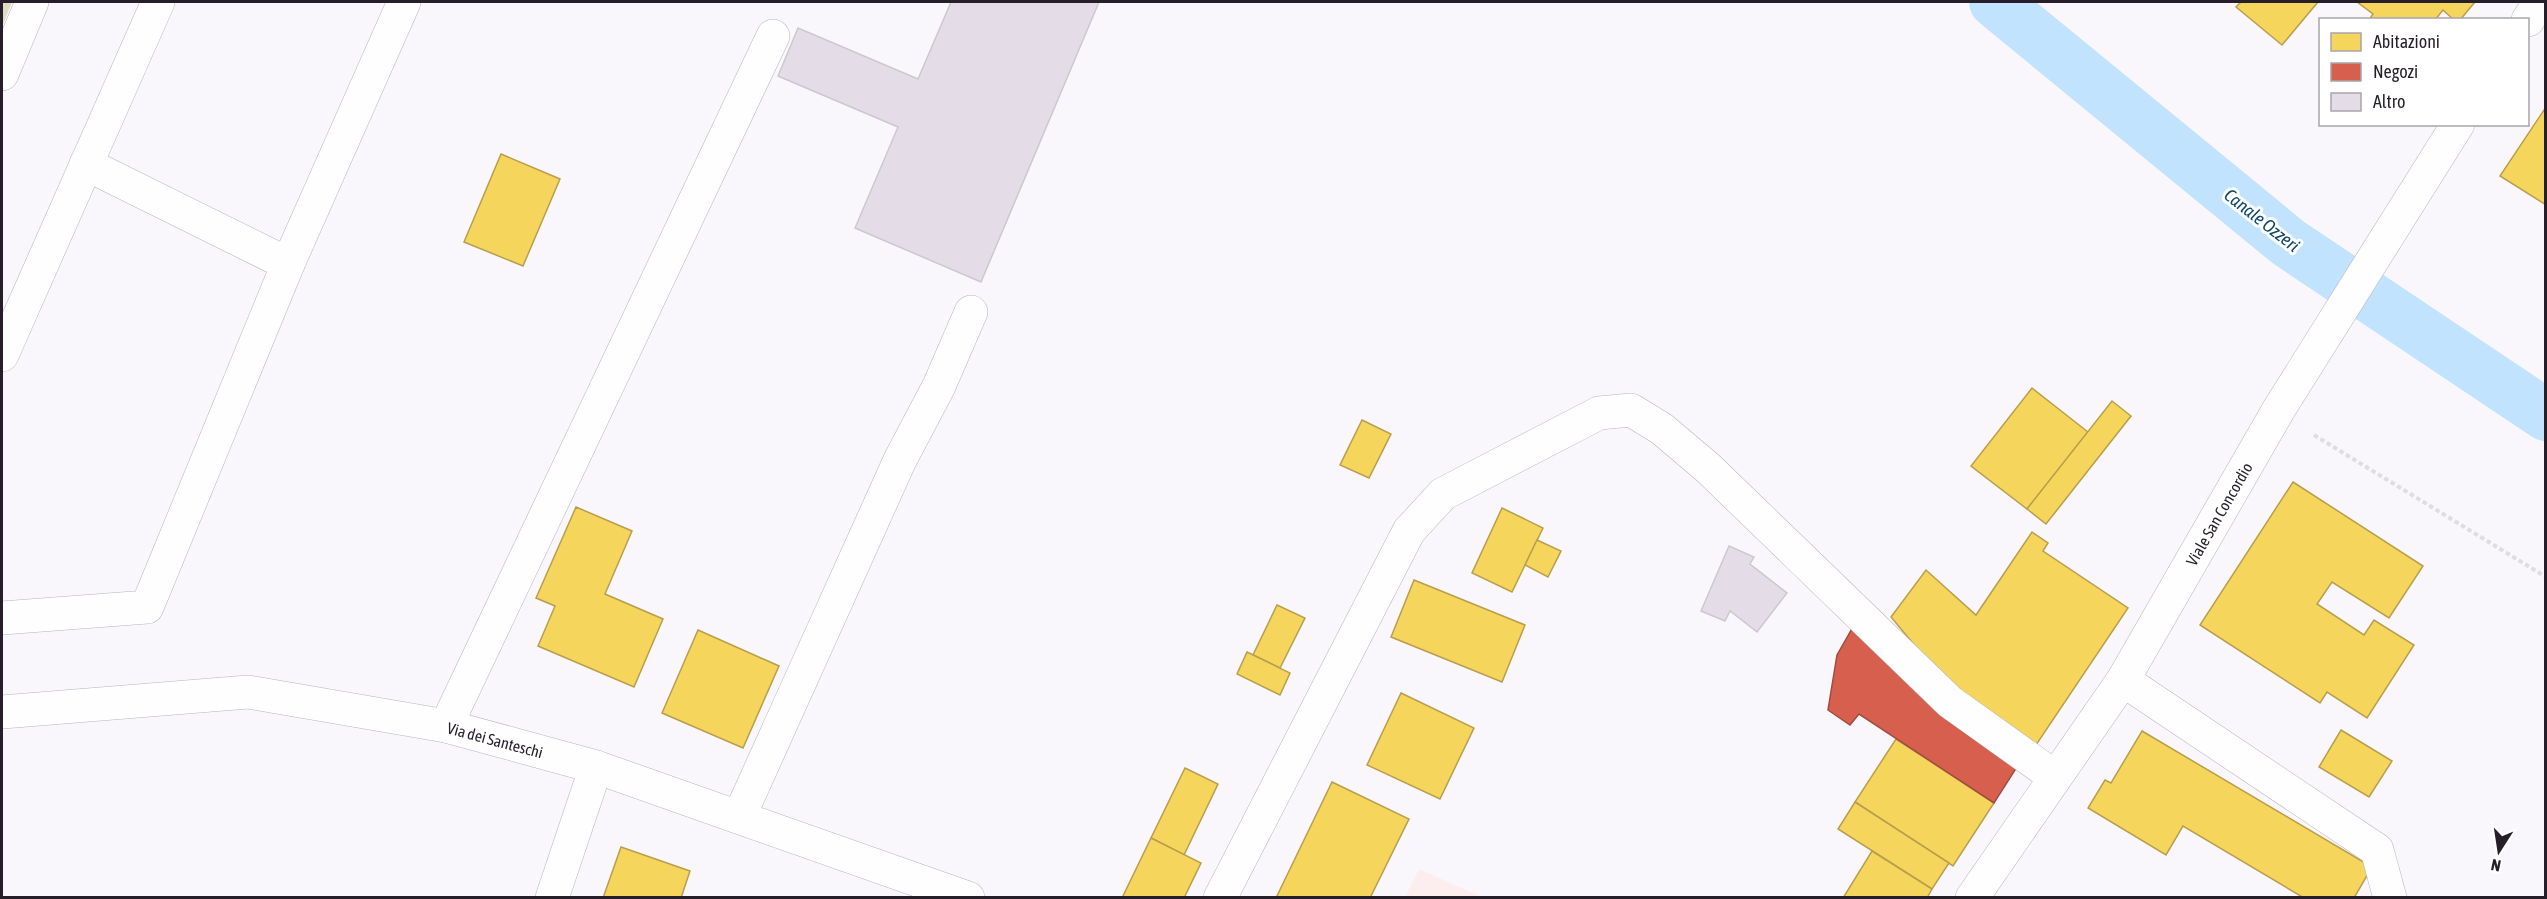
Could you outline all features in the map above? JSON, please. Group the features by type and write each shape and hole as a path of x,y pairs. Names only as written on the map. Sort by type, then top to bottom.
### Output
{"street":[{"path":"2,74 32,2"},
{"path":"2,355 158,2"},
{"path":"2,618 147,607 288,264 404,2"},
{"path":"2529,18 2540,2"},
{"path":"446,726 773,36"},
{"name":"Viale San Concordio","path":"1972,897 2123,680 2277,413 2457,126"},
{"path":"86,164 288,264"},
{"path":"739,817 900,460 939,386 971,312"},
{"path":"1220,897 1409,531 1443,494 1599,413 1631,410 1662,429 1708,468 1950,702 2055,777"},
{"path":"2123,680 2377,850 2390,897"},
{"name":"Via dei Santeschi","path":"2,712 248,693 446,726 596,767 968,897"},
{"path":"552,897 596,767"}],"path":[{"path":"2277,413 2546,577"}],"shaded area":[{"path":"1419,869 1482,897 1405,897"}],"green space":[{"path":"2,2 12,2 2,27"}],"building: Abitazioni":[{"path":"2241,2 2318,2 2282,45 2236,7"},
{"path":"2357,2 2475,2 2462,18 2452,18 2443,10 2437,18 2370,18 2373,14"},
{"path":"2546,107 2546,205 2500,176"},
{"path":"501,154 560,179 523,266 464,242"},
{"path":"2032,388 2088,432 2027,509 1971,466"},
{"path":"2112,401 2131,416 2046,524 2027,509"},
{"path":"1362,420 1391,434 1369,478 1340,465"},
{"path":"2293,482 2423,566 2389,618 2332,582 2317,604 2364,635 2374,620 2414,645 2367,718 2327,692 2320,703 2200,625"},
{"path":"576,507 632,531 605,594 663,619 634,687 538,646 555,606 536,598"},
{"path":"1502,508 1543,528 1512,592 1472,573"},
{"path":"2032,532 2048,543 2043,551 2128,608 2034,748 1950,688 1891,617 1926,570 1976,615"},
{"path":"1537,540 1561,551 1548,577 1525,565"},
{"path":"1414,580 1525,625 1502,682 1391,637"},
{"path":"1277,605 1305,618 1280,668 1253,655"},
{"path":"698,630 779,666 743,748 662,713"},
{"path":"1247,652 1290,673 1280,695 1237,674"},
{"path":"1401,693 1474,728 1440,799 1367,765"},
{"path":"2341,730 2392,761 2369,797 2319,767"},
{"path":"2142,731 2372,867 2354,898 2304,898 2183,826 2166,855 2088,808 2105,780 2111,783"},
{"path":"1896,739 1994,803 1953,866 1855,802"},
{"path":"1185,768 1218,784 1184,855 1151,838"},
{"path":"1332,782 1409,819 1370,898 1276,898"},
{"path":"1855,802 1949,863 1932,889 1838,829"},
{"path":"1151,838 1201,863 1184,898 1122,898"},
{"path":"621,847 690,871 681,898 603,898"},
{"path":"1872,851 1932,889 1927,898 1843,898"}],"building: Negozi":[{"path":"1857,620 2022,759 1994,803 1859,714 1850,725 1828,710 1837,655"}],"building: Altro":[{"path":"951,2 1099,2 981,282 855,228 898,127 778,76 798,28 918,79"},
{"path":"1729,546 1754,557 1750,564 1787,593 1757,632 1730,611 1725,621 1701,611"}],"waterway":[{"name":"Canale Ozzeri","path":"1995,2 2289,243 2546,415"}]}
